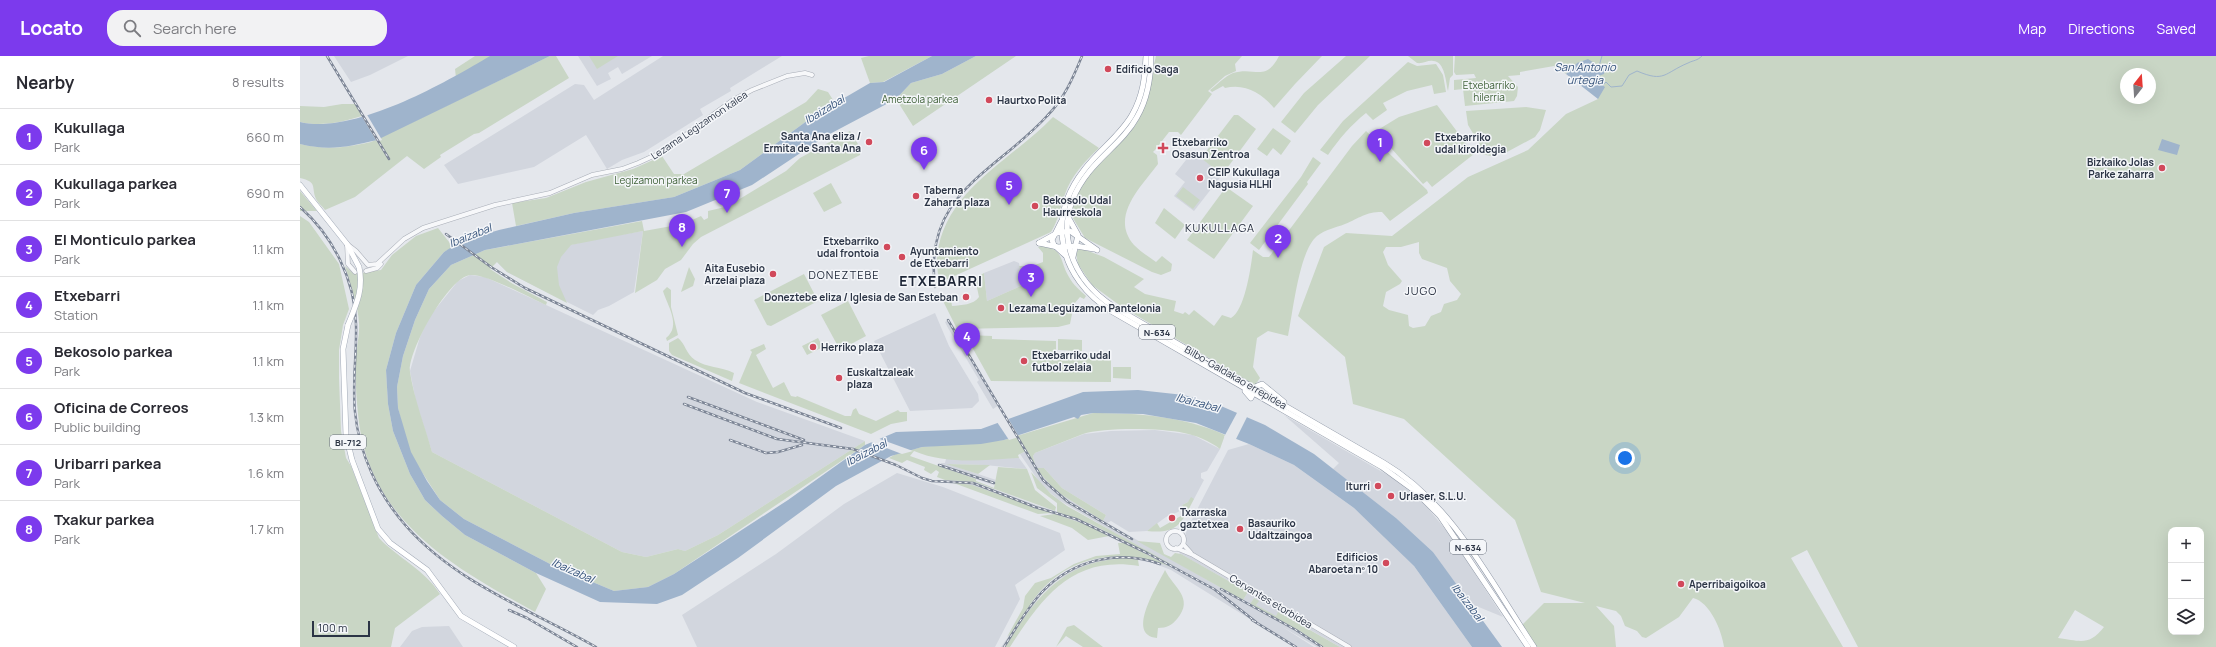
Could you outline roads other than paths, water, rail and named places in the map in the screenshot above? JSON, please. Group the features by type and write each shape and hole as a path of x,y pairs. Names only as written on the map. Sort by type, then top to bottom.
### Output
{"main road":[{"name":"Bilbo-Galdakao errepidea","path":"1146,56 1143,88 1134,111 1125,125 1089,163 1069,193 1065,232 1065,255 1077,279 1095,300 1111,311 1393,474 1424,498 1453,533 1528,647"},
{"name":"Bilbo-Galdakao errepidea","path":"1066,217 1074,195 1084,178 1129,129 1139,113 1148,89 1151,56"},
{"name":"BI-712","path":"300,185 347,244 359,267 361,276 360,294 348,325 343,349 346,435 352,460 378,529 390,543 420,564 431,575 461,616 514,647"},
{"path":"1065,255 1054,245 1052,240 1054,235 1066,217 1078,235 1097,250 1076,246 1066,247 1054,245 1039,243 1054,235 1065,232 1078,235"},
{"path":"1073,260 1078,235"},
{"name":"Bilbo-Galdakao errepidea","path":"1066,247 1084,281 1106,302 1253,393"},
{"name":"N-634","path":"1253,393 1258,385 1264,385 1305,418 1396,470 1428,495 1457,530 1534,647"}],"street":[{"name":"Lezama Legizamon kalea","path":"387,255 411,234 430,226 495,205 550,193 592,175 622,169 638,163 662,152 733,100 752,90 787,76 805,73 812,75"},
{"path":"347,244 356,251 368,265 377,264 387,255"},
{"path":"347,244 348,264 355,272"},
{"path":"366,271 377,268 387,255"},
{"path":"1175,531 1181,533 1184,538 1183,544 1176,548 1170,547 1167,537 1170,533 1175,531"},
{"name":"Cervantes etorbidea","path":"1183,544 1193,555"},
{"name":"Cervantes etorbidea","path":"1176,548 1193,555 1349,647"}],"water":[{"path":"490,56 550,56 377,140 357,145 329,148 300,144 300,122 322,124 346,121 372,114 398,104 449,80"},
{"name":"Ibaizabal","path":"932,56 976,56 942,74 911,83 896,99 826,136 752,185 686,212 485,250 451,265 429,289 415,320 403,356 397,387 398,408 411,452 427,481 440,500 464,519 552,565 614,591 648,587 674,574 788,500 865,445 896,432 981,429 1083,392 1138,390 1184,395 1221,406 1265,425 1314,454 1396,518 1433,552 1502,647 1472,647 1414,566 1354,508 1294,465 1249,444 1196,423 1143,414 1093,413 1081,415 1078,419 1074,417 1004,440 981,444 922,447 891,456 836,486 738,558 682,595 657,604 600,602 536,573 465,535 425,500 410,474 393,431 388,404 386,370 396,333 416,285 444,252 461,241 499,230 574,213 674,197 740,170 815,115 870,83 884,82"},
{"name":"San Antonio urtegia","path":"1588,59 1605,70 1604,74 1596,77 1598,82 1605,87 1598,99 1566,74 1577,63"},
{"path":"2162,139 2180,145 2177,155 2158,150"}],"waterway":[{"path":"1599,66 1602,56"},
{"path":"1603,85 1606,82 1611,87 1622,86 1629,75 1637,71 1646,75 1664,75 1697,60 1702,56"}],"railway":[{"path":"327,56 389,159"},
{"path":"935,287 934,255 940,229 951,207 967,188 1027,136 1047,116 1068,88 1082,56"},
{"path":"300,207 323,231 347,275 355,308 356,346 354,390 357,428 372,473 387,501 406,526 426,546 448,564 495,594 596,647"},
{"path":"446,234 491,267 525,288 745,393 841,428"},
{"path":"948,320 1043,480 1068,502 1132,539"},
{"path":"688,397 804,440"},
{"path":"684,404 777,439 853,449 896,465 922,478 932,481 973,483 1035,507 1076,519 1147,553 1214,589 1256,622"},
{"path":"730,440 766,453 778,452 802,445"},
{"path":"939,465 994,483"},
{"path":"1004,647 1031,605 1042,592 1067,572 1097,560 1113,558 1144,560 1160,564"},
{"path":"1221,589 1296,630 1322,647"},
{"path":"509,610 527,618 577,647"},
{"path":"1252,620 1296,647"}],"place":[{"name":"Edificio Saga","path":"1108,69"},
{"name":"Haurtxo Polita","path":"989,100"},
{"name":"Santa Ana eliza / Ermita de Santa Ana","path":"869,142"},
{"name":"Etxebarriko udal kiroldegia","path":"1427,143"},
{"name":"Etxebarriko Osasun Zentroa","path":"1163,148"},
{"name":"Kukullaga","path":"1380,162"},
{"name":"Bizkaiko Jolas Parke zaharra","path":"2162,168"},
{"name":"Oficina de Correos","path":"924,170"},
{"name":"CEIP Kukullaga Nagusia HLHI","path":"1200,178"},
{"name":"Taberna Zaharra plaza","path":"916,196"},
{"name":"Bekosolo parkea","path":"1009,205"},
{"name":"Bekosolo Udal Haurreskola","path":"1035,206"},
{"name":"Uribarri parkea","path":"727,213"},
{"name":"Txakur parkea","path":"682,247"},
{"name":"Etxebarriko udal frontoia","path":"887,247"},
{"name":"Ayuntamiento de Etxebarri","path":"902,257"},
{"name":"Kukullaga parkea","path":"1278,258"},
{"name":"Aita Eusebio Arzelai plaza","path":"773,274"},
{"name":"Doneztebe eliza / Iglesia de San Esteban","path":"966,297"},
{"name":"El Monticulo parkea","path":"1031,297"},
{"name":"Lezama Leguizamon Pantelonia","path":"1001,308"},
{"name":"Herriko plaza","path":"813,347"},
{"name":"Etxebarri","path":"967,356"},
{"name":"Etxebarriko udal futbol zelaia","path":"1024,361"},
{"name":"Euskaltzaleak plaza","path":"839,378"},
{"name":"Iturri","path":"1378,486"},
{"name":"Urlaser, S.L.U.","path":"1391,496"},
{"name":"Txarraska gaztetxea","path":"1172,518"},
{"name":"Basauriko Udaltzaingoa","path":"1240,529"},
{"name":"Edificios Abaroeta nº 10","path":"1386,563"},
{"name":"Aperribaigoikoa","path":"1681,584"}],"district":[{"name":"KUKULLAGA","path":"1220,227"},
{"name":"DONEZTEBE","path":"844,274"},
{"name":"ETXEBARRI","path":"941,280"},
{"name":"JUGO","path":"1421,290"}],"park label":[{"name":"Etxebarriko hilerria","path":"1489,90"},
{"name":"Ametzola parkea","path":"920,99"},
{"name":"Legizamon parkea","path":"656,180"}]}
